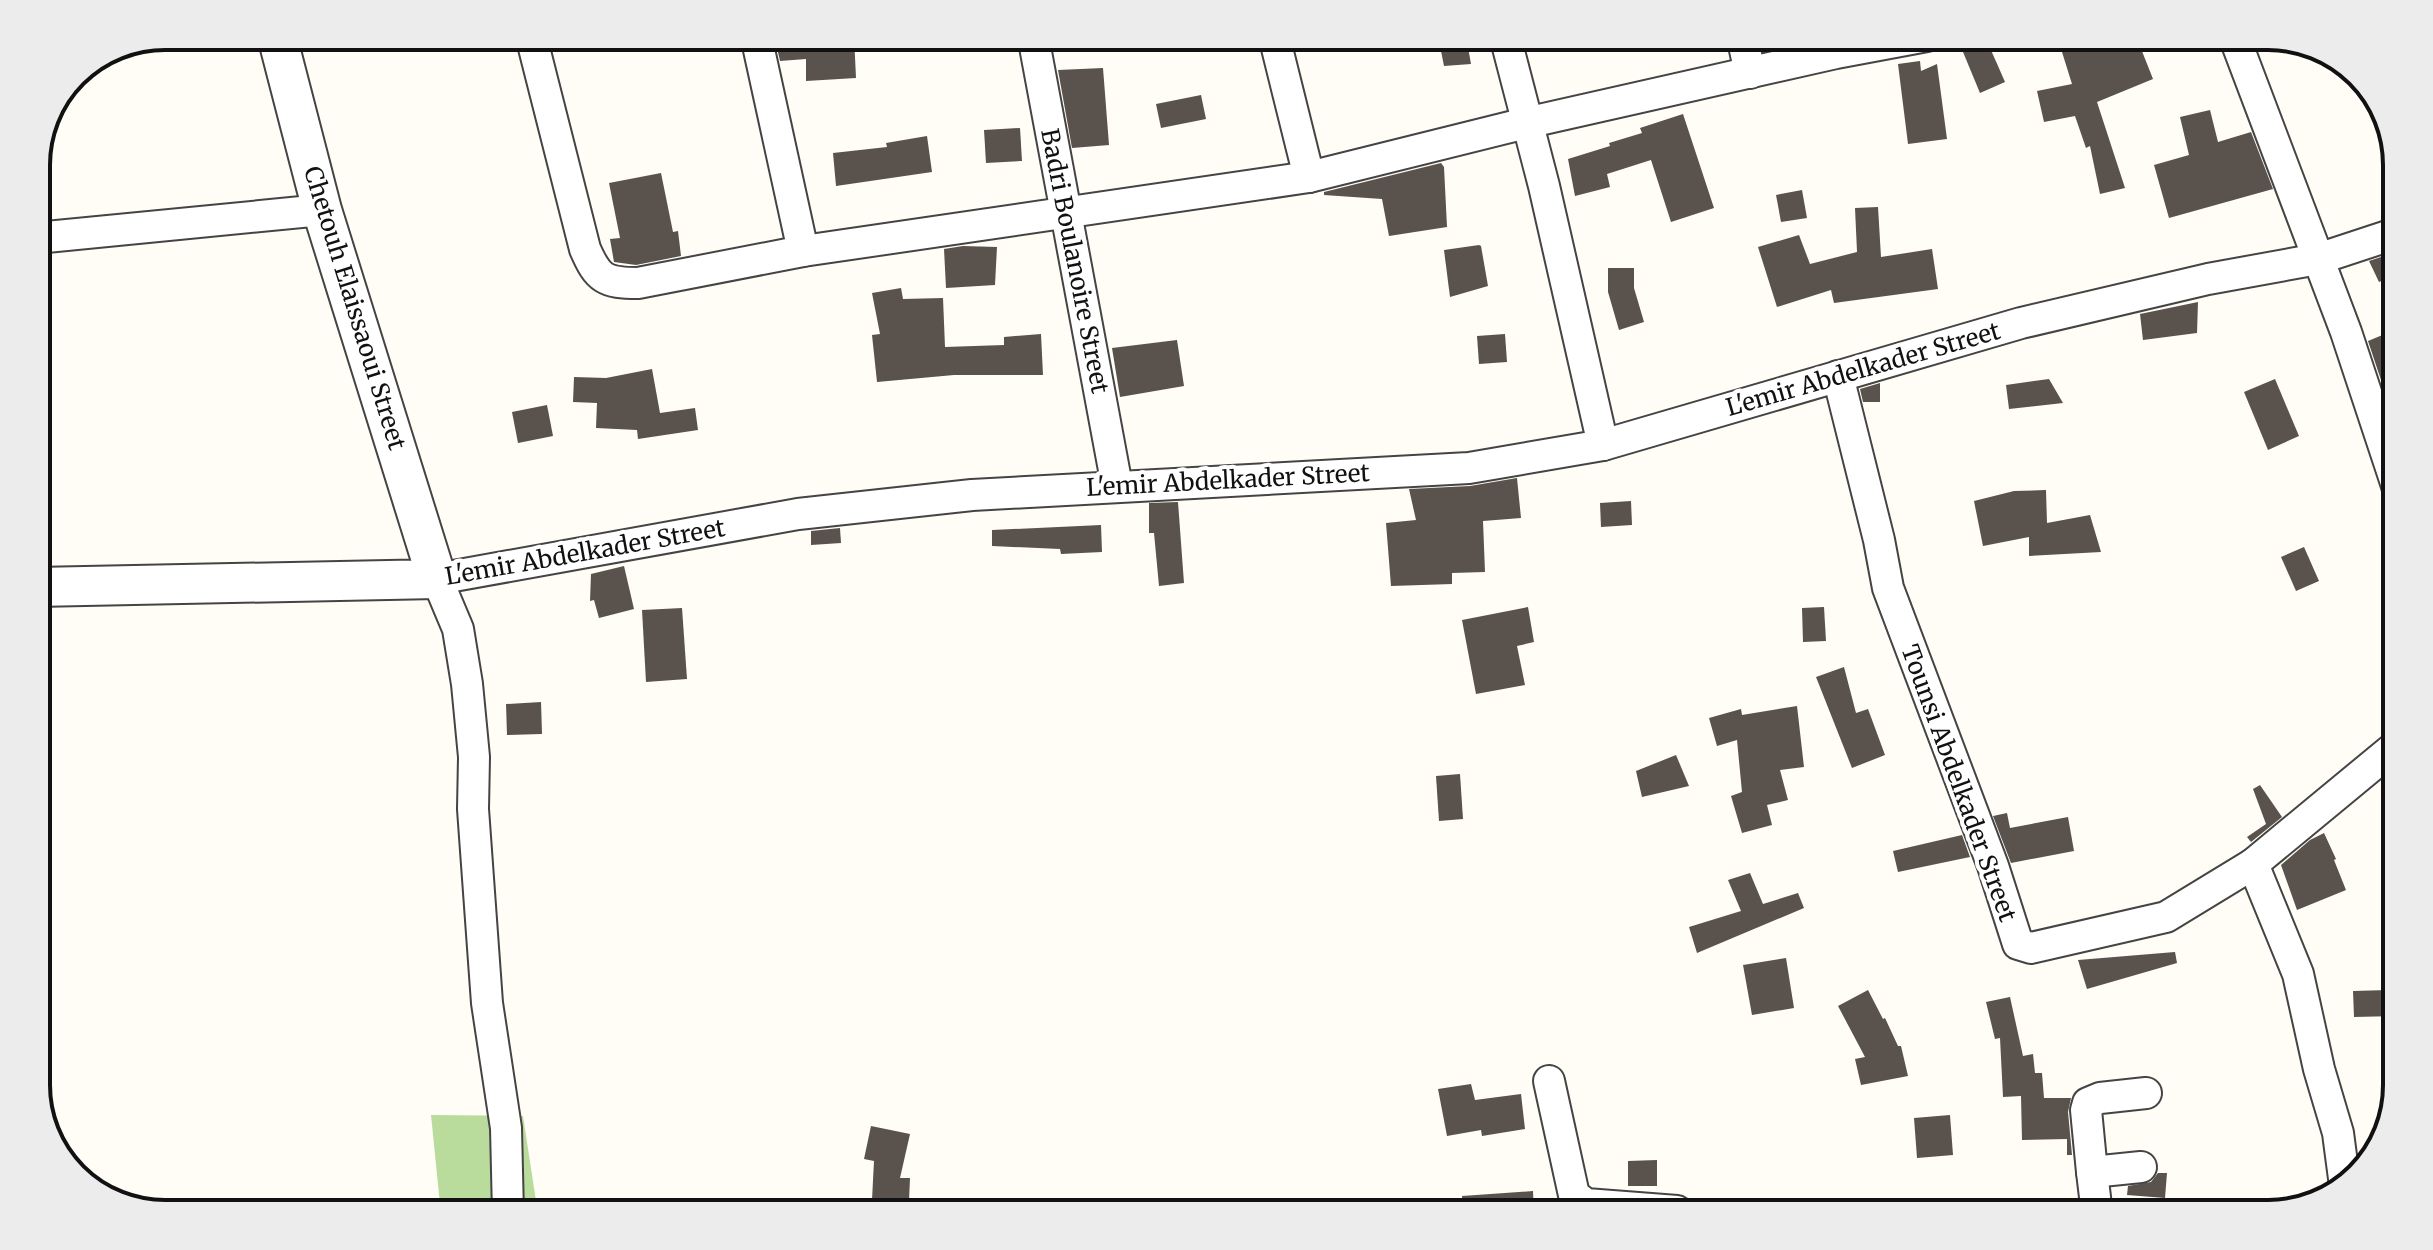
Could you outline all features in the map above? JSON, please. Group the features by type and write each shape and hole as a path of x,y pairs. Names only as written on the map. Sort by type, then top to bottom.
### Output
{"street":[{"name":"Chetouh Elaissaoui Street","path":"281,50 322,210 437,579"},
{"path":"535,50 585,249 598,274 607,281 621,283 638,283 803,251 1309,177 1526,123 1860,50"},
{"path":"759,50 803,251"},
{"name":"Badri Boulanoire Street","path":"1036,50 1117,486"},
{"path":"1277,50 1309,177"},
{"path":"1508,50 1544,186 1603,445"},
{"path":"1745,50 1750,73"},
{"path":"2239,50 2346,332 2383,444"},
{"path":"50,237 322,210"},
{"name":"L'emir Abdelkader Street","path":"50,587 437,579 798,514 972,495 1469,468 1603,445 2021,323 2208,279 2318,259 2383,238"},
{"name":"Tounsi Abdelkader Street","path":"1838,376 1888,588 1993,866 2018,944 2031,948 2166,917 2253,864"},
{"path":"437,579 458,629 467,684 474,757 473,809 487,1003 506,1128 508,1200"},
{"path":"2343,1172 2338,1133 2319,1069 2298,974 2253,864 2383,757"},
{"path":"1549,1081 1574,1195 1578,1200"},
{"path":"2095,1200 2086,1110 2088,1103 2100,1098 2146,1093"},
{"path":"2092,1172 2141,1167"}],"green space":[{"path":"431,1115 523,1116 536,1200 440,1200"}],"building":[{"path":"778,50 855,50 856,78 806,81 806,59 780,61"},
{"path":"1441,50 1468,50 1471,64 1444,66"},
{"path":"1991,50 2005,82 1980,93 1963,52"},
{"path":"2061,50 2142,50 2153,79 2097,102 2125,188 2100,194 2090,146 2086,148 2075,116 2044,122 2037,91 2072,84"},
{"path":"1920,61 1921,71 1937,64 1947,139 1908,144 1898,64"},
{"path":"1103,68 1109,145 1072,148 1058,70"},
{"path":"1201,95 1206,119 1161,128 1156,104"},
{"path":"2210,110 2218,142 2251,132 2273,189 2169,218 2154,165 2189,155 2180,117"},
{"path":"1683,114 1714,208 1671,222 1651,160 1607,174 1610,187 1575,196 1568,159 1610,146 1609,143 1642,133 1640,128"},
{"path":"1020,128 1022,161 986,163 984,130"},
{"path":"927,136 932,172 836,186 833,153 887,147 886,143"},
{"path":"1441,163 1444,167 1447,227 1389,236 1382,199 1324,195 1324,192"},
{"path":"661,173 673,232 678,231 681,256 636,265 614,262 610,239 620,238 609,183"},
{"path":"1802,190 1807,218 1781,222 1776,195"},
{"path":"1878,207 1881,257 1932,249 1938,289 1834,303 1831,290 1777,307 1758,247 1799,235 1810,264 1857,252 1855,208"},
{"path":"1479,245 1488,286 1450,297 1444,250"},
{"path":"997,247 995,285 946,288 944,249"},
{"path":"2383,256 2383,280 2379,282 2369,261"},
{"path":"1608,268 1634,268 1634,288 1644,322 1619,330 1608,292"},
{"path":"901,288 903,299 943,298 945,347 1004,345 1004,337 1041,334 1043,375 954,375 877,382 872,335 880,334 872,293"},
{"path":"2198,302 2197,333 2143,340 2140,314"},
{"path":"1505,334 1507,362 1479,364 1477,336"},
{"path":"2383,335 2383,386 2368,341"},
{"path":"1177,340 1184,386 1120,397 1112,348"},
{"path":"652,369 660,413 695,408 698,430 638,439 637,430 596,428 597,403 573,402 574,377 606,378"},
{"path":"2049,379 2063,403 2009,409 2006,385"},
{"path":"2275,379 2299,436 2268,450 2244,392"},
{"path":"1880,383 1880,402 1863,402 1860,389"},
{"path":"547,405 553,436 518,443 512,412"},
{"path":"1517,478 1521,518 1483,521 1485,572 1452,573 1452,584 1391,586 1386,523 1416,520 1409,489 1470,486"},
{"path":"2046,490 2047,523 2090,515 2101,552 2029,556 2029,537 1983,546 1974,501 2014,491"},
{"path":"1631,501 1632,525 1601,527 1600,503"},
{"path":"1178,502 1184,583 1159,586 1154,533 1149,533 1149,503"},
{"path":"1101,525 1102,552 1061,554 1060,549 992,546 992,530"},
{"path":"840,528 841,543 811,545 811,531"},
{"path":"2304,547 2319,581 2296,591 2281,557"},
{"path":"624,566 634,609 599,618 594,600 590,601 591,574"},
{"path":"1528,607 1534,642 1517,646 1525,685 1476,694 1462,620"},
{"path":"1824,607 1826,641 1803,642 1802,608"},
{"path":"682,608 687,679 646,682 642,610"},
{"path":"1844,667 1856,713 1868,709 1885,755 1852,768 1816,677"},
{"path":"541,702 542,734 507,735 506,704"},
{"path":"1797,706 1804,767 1780,770 1788,800 1767,805 1772,825 1742,833 1731,796 1742,792 1737,740 1717,746 1709,718 1741,709 1742,715"},
{"path":"1676,755 1689,786 1642,797 1636,771"},
{"path":"1460,774 1463,819 1439,821 1436,776"},
{"path":"2260,785 2282,817 2251,842 2247,837 2266,824 2253,789"},
{"path":"2007,813 2010,828 2068,817 2074,851 2011,863 1993,816"},
{"path":"2324,833 2346,890 2297,910 2281,865 2310,840"},
{"path":"1962,835 1970,857 1898,872 1893,851"},
{"path":"1750,873 1763,904 1798,893 1804,908 1697,953 1689,927 1741,911 1728,880"},
{"path":"2175,952 2177,963 2087,989 2078,960"},
{"path":"1786,958 1794,1008 1752,1015 1743,965"},
{"path":"1868,990 1898,1046 1901,1046 1908,1076 1861,1085 1855,1059 1865,1057 1838,1006"},
{"path":"2383,990 2383,1016 2354,1017 2353,991"},
{"path":"2010,997 2023,1056 2033,1054 2035,1073 2042,1073 2044,1098 2071,1098 2068,1112 2072,1155 2067,1155 2067,1139 2022,1140 2021,1096 2003,1097 2000,1038 1995,1039 1986,1002"},
{"path":"1471,1084 1475,1100 1521,1094 1525,1129 1482,1136 1481,1130 1447,1136 1438,1089"},
{"path":"1950,1115 1953,1155 1917,1158 1914,1118"},
{"path":"871,1126 910,1134 900,1178 910,1178 909,1200 872,1200 874,1161 864,1159"},
{"path":"1657,1160 1657,1186 1628,1186 1628,1161"},
{"path":"2158,1173 2167,1173 2165,1198 2127,1195 2128,1186 2151,1182"},
{"path":"1533,1191 1533,1200 1462,1200 1462,1196"}]}
